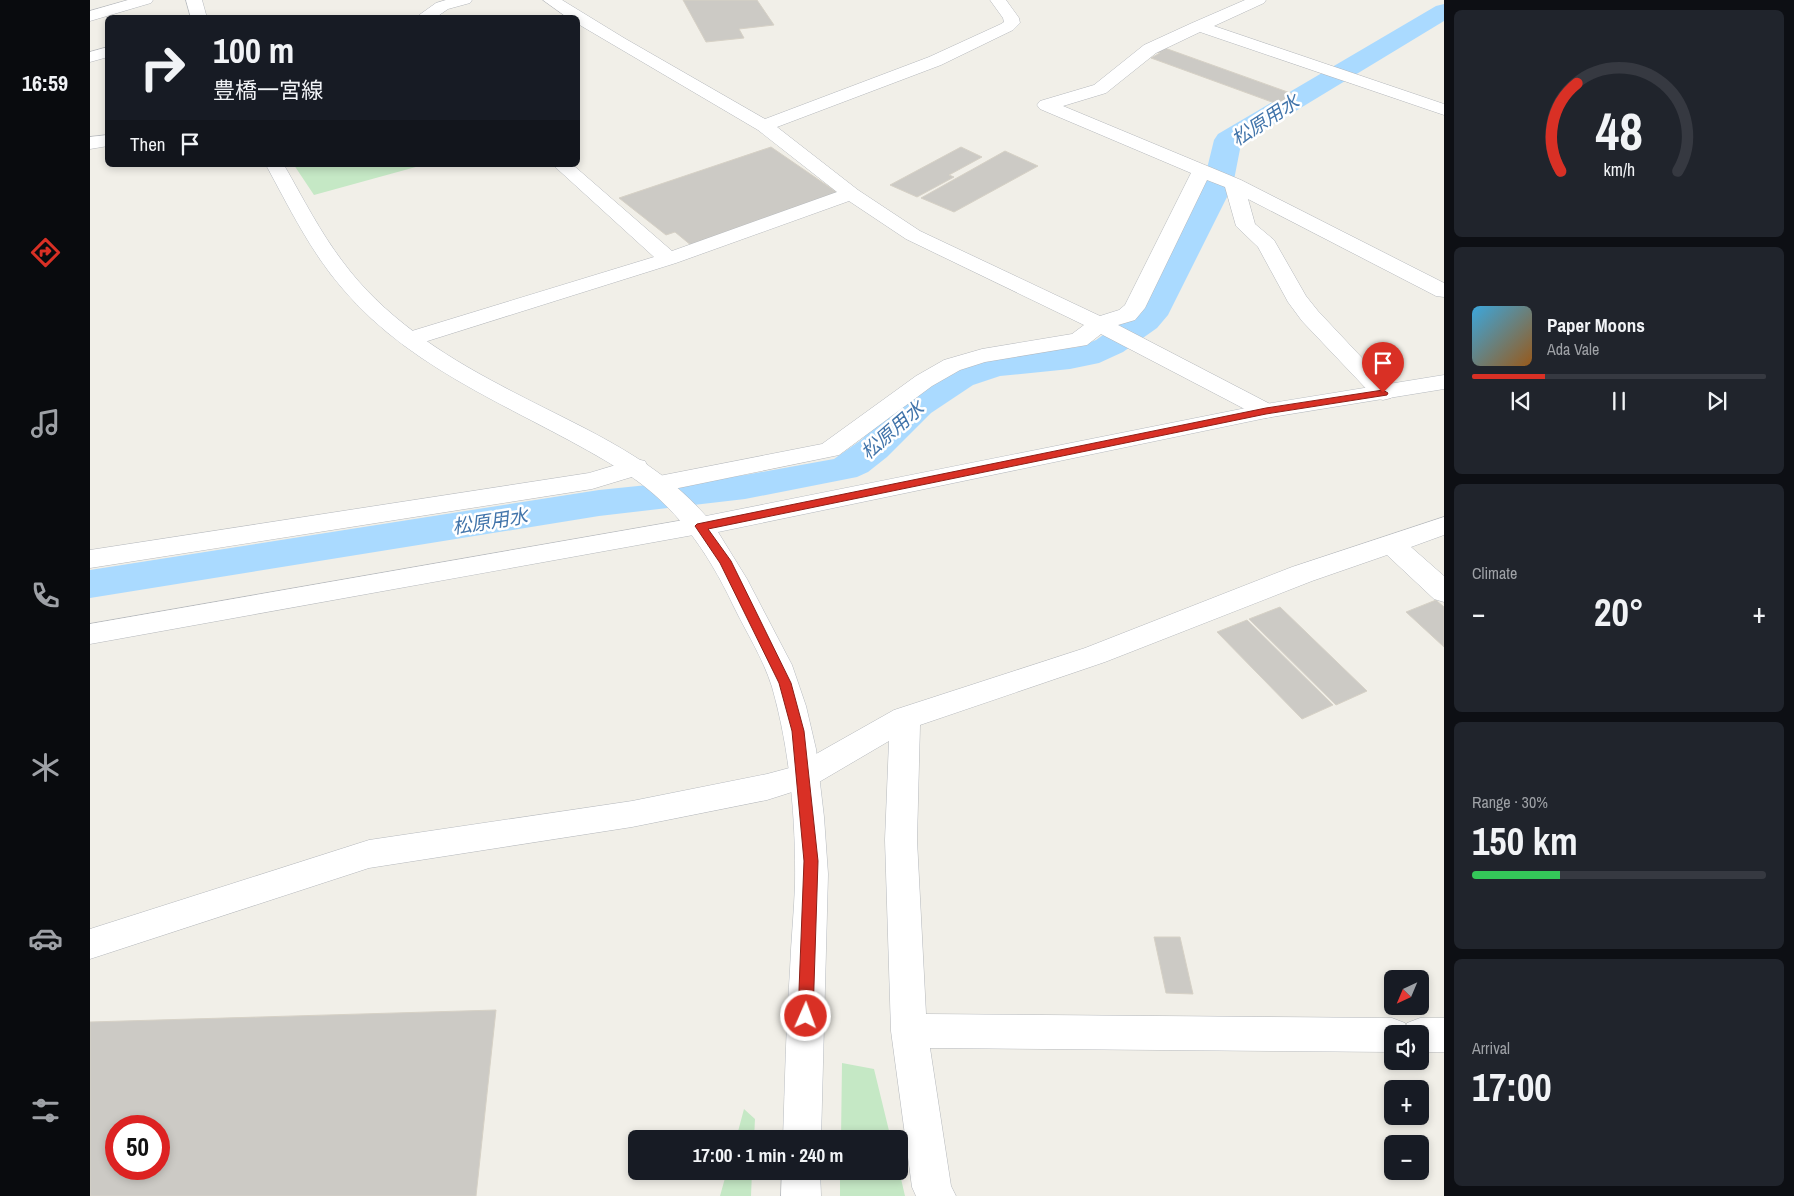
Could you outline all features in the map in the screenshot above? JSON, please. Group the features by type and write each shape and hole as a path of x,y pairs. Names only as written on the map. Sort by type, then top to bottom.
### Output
{"street":[{"path":"90,16 145,0"},
{"path":"194,0 198,15"},
{"path":"426,15 439,3 464,0"},
{"path":"551,0 575,15"},
{"path":"764,126 934,61 1007,27 1012,23 1011,18 998,0"},
{"path":"1253,1 1150,49 1100,89 1046,106 1233,184 1444,291"},
{"path":"580,18 764,126 851,194 913,235 1106,327 1266,411"},
{"path":"1198,26 1444,110"},
{"path":"90,57 105,53"},
{"path":"90,143 105,140"},
{"path":"276,167 327,256 361,297 410,338 465,374 636,467 666,490 701,526 725,561 785,683 798,731 811,861 802,1130"},
{"path":"564,167 669,260"},
{"path":"666,490 830,450 924,381 952,365 982,356 1079,340 1127,315 1134,308 1202,170"},
{"path":"1233,184 1246,226 1267,244 1300,304 1383,393"},
{"path":"410,338 669,260 851,194"},
{"path":"90,634 782,511 1266,411 1444,382"},
{"path":"90,559 592,481 636,467"},
{"path":"90,944 369,854 632,814 767,787 804,776 905,718 1095,655 1302,574 1444,526"},
{"path":"1391,543 1444,592"},
{"path":"905,718 901,840 909,1031 932,1187 936,1196"},
{"path":"909,1031 1384,1035"},
{"path":"1429,1035 1444,1035"},
{"path":"801,1196 802,1180"}],"green space":[{"path":"295,167 416,167 314,195"},
{"path":"842,1063 874,1069 889,1130 841,1130"},
{"path":"744,1109 755,1119 754,1130 738,1130"},
{"path":"724,1180 752,1180 751,1196 720,1196"},
{"path":"840,1180 901,1180 905,1196 840,1196"}],"building":[{"path":"683,0 757,0 774,25 739,29 744,38 706,42"},
{"path":"1162,47 1296,95 1280,105 1151,58 1160,53 1154,51"},
{"path":"771,147 838,193 692,246 675,232 666,235 619,198"},
{"path":"961,147 982,157 949,175 954,177 917,197 890,185"},
{"path":"1005,151 1038,166 954,212 921,198"},
{"path":"1436,600 1444,607 1444,647 1406,612"},
{"path":"1280,607 1367,691 1336,705 1249,619"},
{"path":"1247,620 1333,705 1302,719 1217,632"},
{"path":"1154,937 1180,937 1193,994 1166,993"},
{"path":"496,1010 476,1196 90,1196 90,1022"}],"waterway":[{"name":"松原用水","path":"90,584 599,503 745,487 844,469 874,449 918,405 936,392 967,375 983,369 1000,366 1070,359 1087,355 1108,347 1142,323 1152,315 1218,185 1228,140 1444,11"}],"route":[{"path":"806,1016 811,861 798,731 785,683 725,561 701,526 753,517 1266,411 1383,393"}]}
